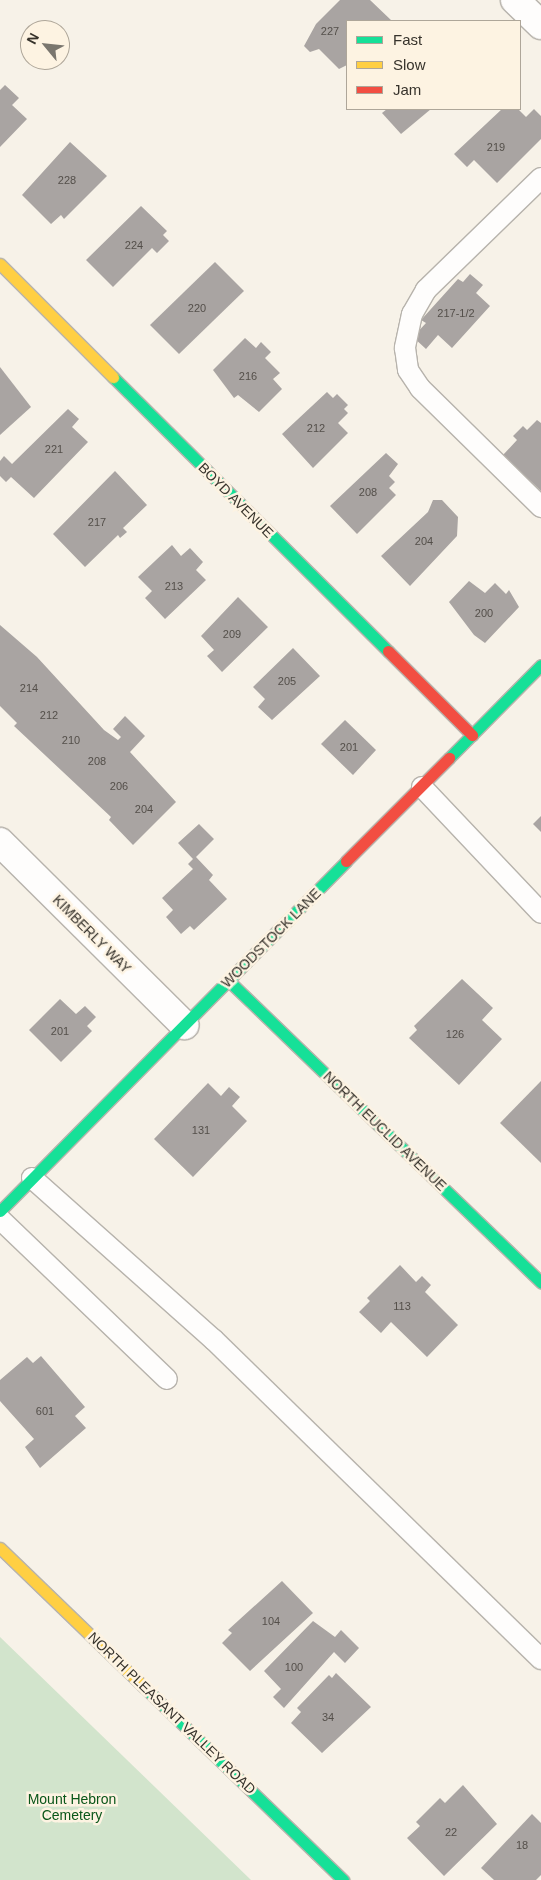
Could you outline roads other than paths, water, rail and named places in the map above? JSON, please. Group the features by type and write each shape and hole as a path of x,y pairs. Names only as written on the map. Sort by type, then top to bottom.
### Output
{"street":[{"path":"515,0 541,26"},
{"name":"BOYD AVENUE","path":"0,264 472,735"},
{"name":"WOODSTOCK LANE","path":"0,1211 541,665"},
{"name":"KIMBERLY WAY","path":"0,842 184,1025"},
{"name":"NORTH EUCLID AVENUE","path":"229,981 541,1282"},
{"name":"NORTH PLEASANT VALLEY ROAD","path":"0,1548 344,1880"}],"lane":[{"path":"541,178 426,290 412,314 405,348 408,370 420,388 541,507"},
{"path":"422,787 541,913"},
{"path":"32,1178 214,1340 541,1659"},
{"path":"0,1219 167,1379"}],"park label":[{"name":"Mount Hebron Cemetery","path":"72,1808"}]}
